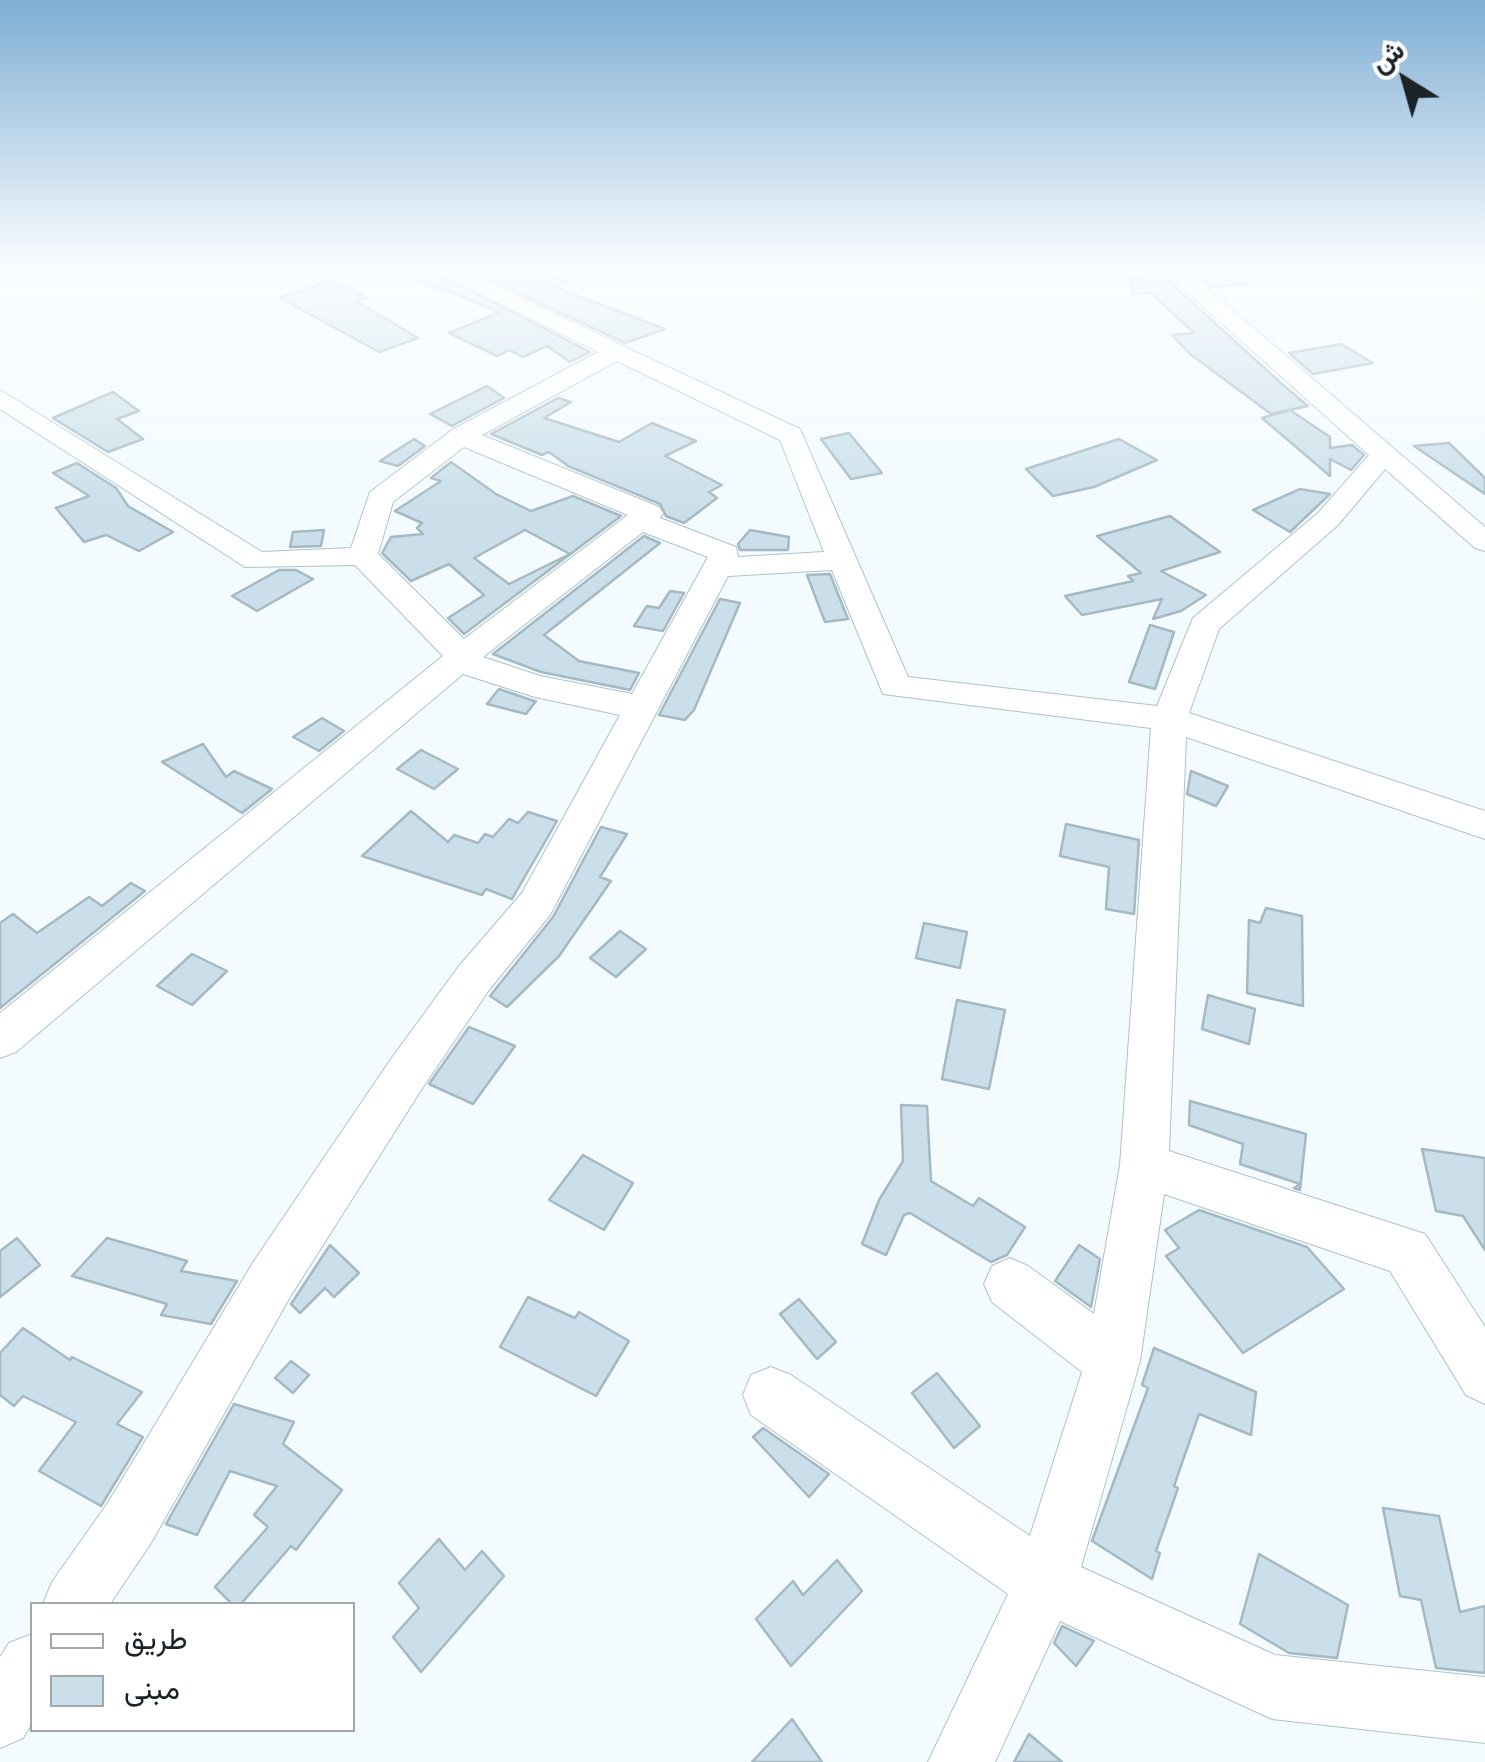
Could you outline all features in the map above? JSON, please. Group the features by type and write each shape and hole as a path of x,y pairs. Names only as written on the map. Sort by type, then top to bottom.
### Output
{"street":[{"path":"611,350 791,434 895,686 1169,719 1485,824"},
{"path":"1266,350 1485,542"},
{"path":"363,556 380,498 462,436 546,386 615,352"},
{"path":"0,398 256,561 363,556 461,658 534,686 639,708"},
{"path":"0,1040 461,658 649,512 462,436"},
{"path":"961,1762 1046,1583 1113,1361 1144,1166 1169,719 1204,625 1328,519 1384,454"},
{"path":"75,1602 130,1522 272,1279 407,1073 474,978 536,904 725,553 640,520"},
{"path":"718,567 843,560"},
{"path":"1144,1166 1407,1252 1485,1376"},
{"path":"1010,1284 1113,1361"},
{"path":"771,1394 1046,1583 1272,1686 1485,1710"},
{"path":"0,1714 30,1669"}],"building":[{"path":"485,350 509,350 497,356"},
{"path":"509,350 538,350 523,357"},
{"path":"553,350 590,352 570,362"},
{"path":"1186,350 1245,350 1308,406 1271,414"},
{"path":"1351,350 1373,363 1313,374 1289,353"},
{"path":"487,386 504,398 452,426 430,414"},
{"path":"113,392 139,411 117,419 143,439 108,452 53,418"},
{"path":"558,398 571,402 544,418 619,442 652,423 696,441 665,456 722,485 709,492 717,498 684,523 666,516 660,504 568,466 549,452 542,455 491,434"},
{"path":"1290,410 1330,437 1330,448 1352,445 1364,455 1351,470 1330,459 1330,476 1262,418"},
{"path":"849,433 882,473 851,479 821,439"},
{"path":"414,439 425,446 398,466 380,461"},
{"path":"1119,439 1157,460 1094,487 1053,496 1026,469"},
{"path":"1449,443 1485,478 1485,494 1414,446"},
{"path":"451,462 496,494 531,511 573,496 621,516 464,634 448,618 484,595 449,564 411,581 382,553 391,537 423,534 417,528 422,523 395,511 441,481 431,478","holes":["525,530 570,554 509,584 474,558"]},
{"path":"77,463 116,488 128,506 173,532 139,551 106,535 84,542 56,508 89,496 53,473"},
{"path":"1300,489 1330,494 1290,532 1253,510"},
{"path":"1170,516 1220,552 1161,571 1206,595 1181,611 1153,619 1162,599 1082,615 1065,596 1133,581 1128,576 1141,573 1097,536"},
{"path":"324,530 321,546 290,547 293,532"},
{"path":"750,530 789,537 788,550 740,550 738,544"},
{"path":"644,536 660,543 544,635 579,661 639,673 630,690 541,672 493,654"},
{"path":"279,570 296,570 313,579 257,611 232,596"},
{"path":"830,574 848,619 825,622 807,575"},
{"path":"670,591 684,593 663,631 634,626 647,606 659,608"},
{"path":"720,599 740,603 694,710 685,720 659,715"},
{"path":"1150,625 1174,632 1155,689 1129,682"},
{"path":"499,689 536,701 526,714 487,704"},
{"path":"322,718 344,731 319,751 293,737"},
{"path":"203,744 226,777 234,771 272,789 242,813 162,762"},
{"path":"421,750 458,769 434,789 397,769"},
{"path":"1191,771 1228,786 1216,806 1187,794"},
{"path":"411,811 448,842 454,835 478,843 485,834 493,837 509,819 518,823 528,812 557,821 512,899 486,889 482,895 362,856"},
{"path":"1066,824 1139,840 1134,914 1106,909 1109,867 1060,856"},
{"path":"601,827 627,834 600,877 611,881 559,956 507,1007 490,996 553,917"},
{"path":"131,883 145,891 0,1008 0,923 13,914 37,933 89,897 102,906"},
{"path":"1266,908 1302,916 1303,1006 1247,993 1249,920 1260,923"},
{"path":"924,923 967,932 960,968 916,958"},
{"path":"620,931 646,949 616,977 590,958"},
{"path":"192,954 227,971 192,1005 157,986"},
{"path":"1208,995 1255,1009 1249,1044 1202,1029"},
{"path":"957,1000 1005,1010 989,1089 942,1079"},
{"path":"469,1027 515,1046 473,1104 429,1084"},
{"path":"1190,1101 1306,1134 1300,1190 1294,1188 1300,1184 1240,1164 1243,1144 1189,1125"},
{"path":"901,1105 927,1106 931,1181 973,1206 979,1198 1025,1227 1007,1255 991,1262 910,1213 904,1215 886,1255 862,1244 879,1200 903,1161"},
{"path":"1422,1149 1485,1158 1485,1250 1463,1216 1436,1211"},
{"path":"583,1155 633,1183 604,1230 549,1200"},
{"path":"1199,1210 1307,1247 1344,1289 1243,1353 1166,1256 1179,1248 1165,1230"},
{"path":"17,1238 40,1265 0,1297 0,1251"},
{"path":"107,1238 187,1261 181,1271 237,1281 211,1324 161,1315 167,1304 72,1276"},
{"path":"330,1245 359,1273 334,1297 325,1288 300,1313 291,1304"},
{"path":"1079,1245 1100,1259 1091,1307 1055,1281"},
{"path":"528,1297 575,1318 579,1312 629,1341 596,1396 500,1347"},
{"path":"799,1299 836,1342 817,1359 780,1314"},
{"path":"23,1328 70,1360 72,1357 142,1392 117,1424 143,1437 101,1506 39,1471 76,1422 23,1396 14,1406 0,1395 0,1353"},
{"path":"1154,1348 1256,1392 1251,1435 1199,1414 1174,1486 1178,1488 1156,1551 1160,1553 1152,1579 1092,1541 1148,1388 1142,1385"},
{"path":"291,1361 309,1375 293,1393 275,1378"},
{"path":"937,1373 980,1426 954,1448 912,1393"},
{"path":"234,1404 294,1422 283,1444 342,1490 296,1550 291,1546 243,1602 230,1602 215,1587 268,1527 254,1515 277,1486 230,1471 197,1535 166,1524"},
{"path":"763,1428 829,1474 809,1497 753,1437"},
{"path":"1383,1508 1439,1516 1460,1612 1485,1606 1485,1673 1436,1668 1421,1600 1400,1596"},
{"path":"439,1539 465,1570 482,1551 504,1576 421,1672 393,1637 419,1608 399,1583"},
{"path":"1259,1554 1348,1605 1337,1658 1289,1653 1240,1624"},
{"path":"837,1560 862,1591 791,1666 756,1619 793,1581 803,1595"},
{"path":"1062,1626 1094,1641 1076,1666 1054,1643"},
{"path":"792,1719 822,1762 752,1762"},
{"path":"1029,1734 1062,1762 1014,1762"}]}
